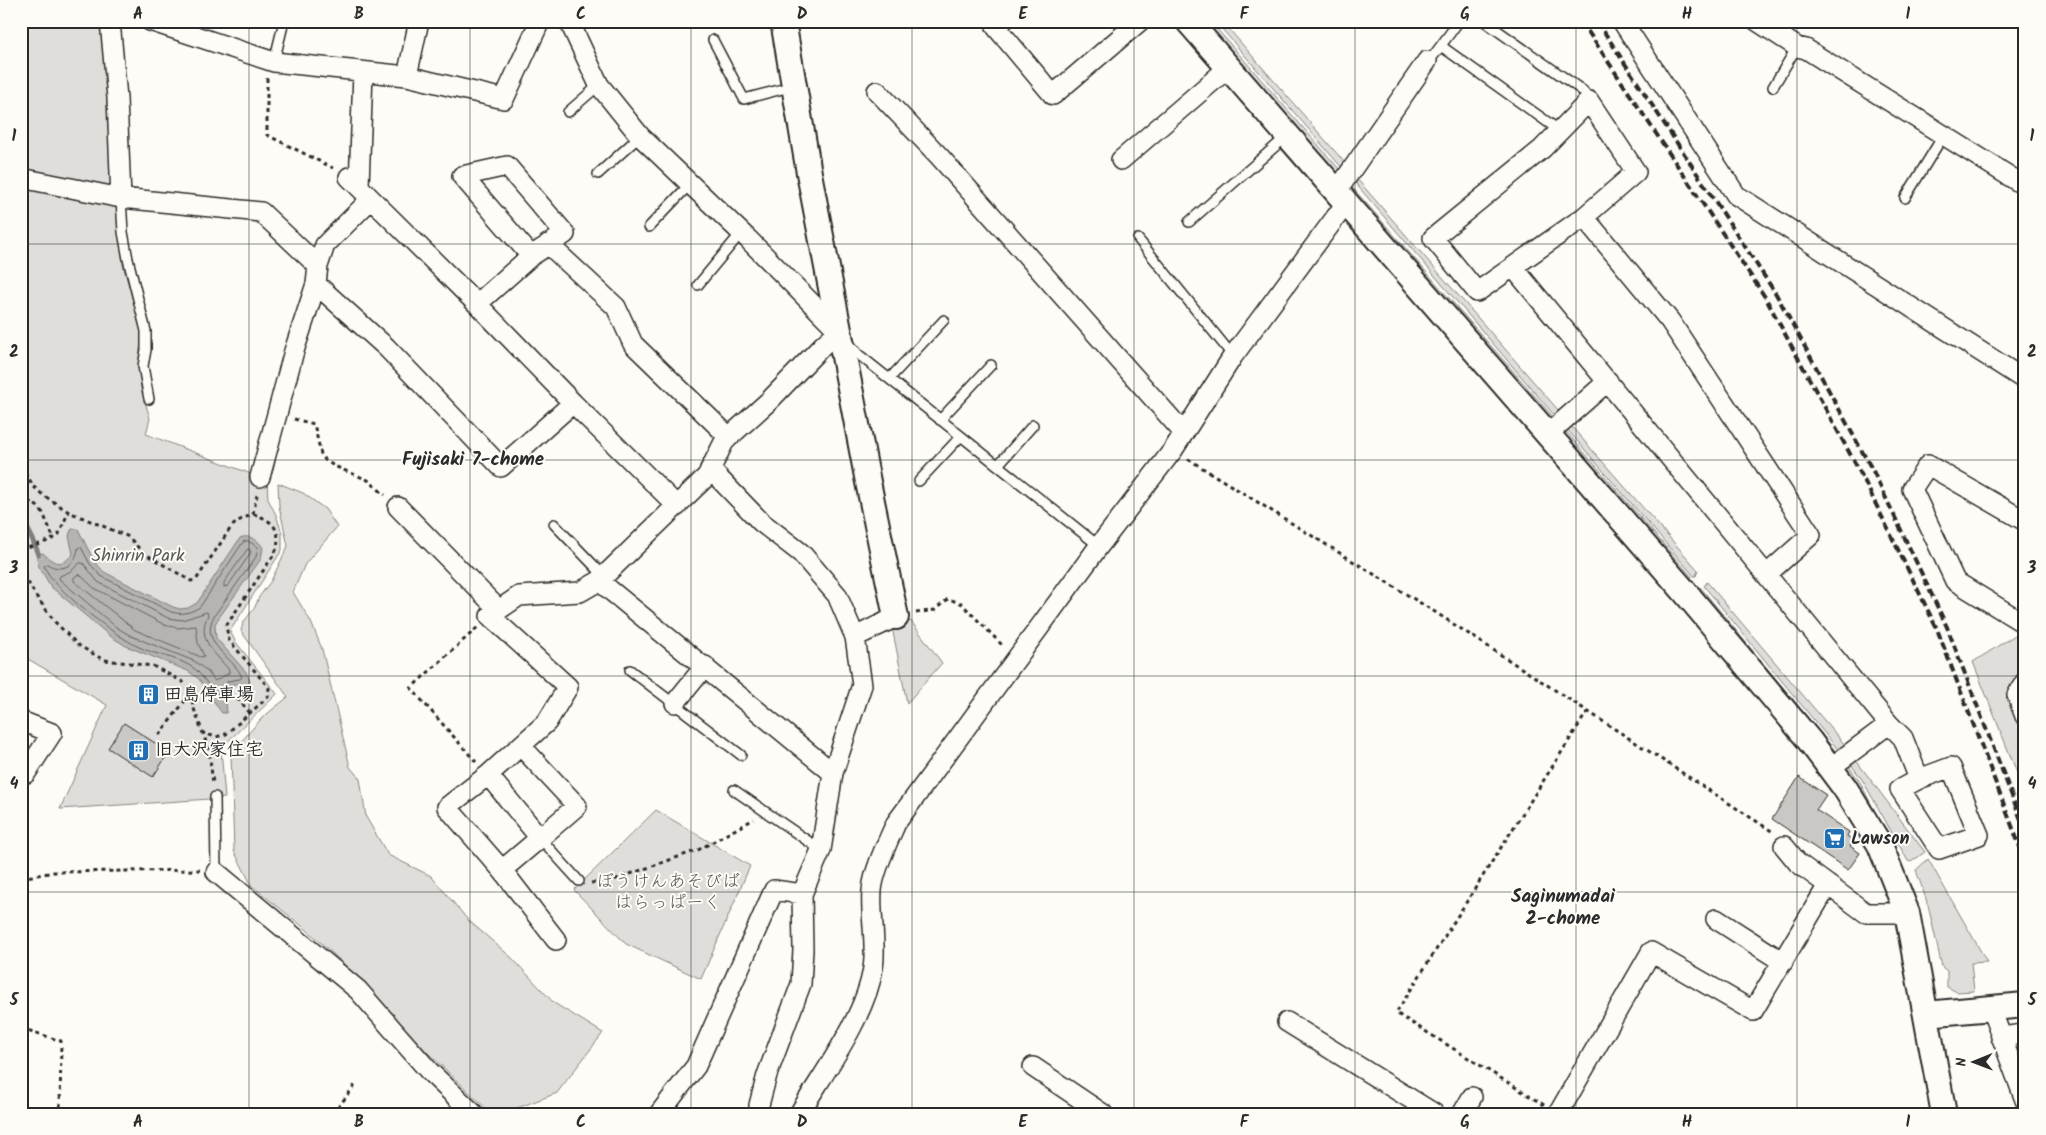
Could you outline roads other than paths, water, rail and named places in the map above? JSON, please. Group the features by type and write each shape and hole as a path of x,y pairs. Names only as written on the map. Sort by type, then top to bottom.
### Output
{"street":[{"path":"110,21 117,98 121,198"},
{"path":"407,76 420,21"},
{"path":"160,23 271,61 407,76 504,99 540,21"},
{"path":"569,21 599,85 640,136 839,331"},
{"path":"782,21 839,331 896,617 855,637"},
{"path":"1003,21 996,27 1053,95 1140,21"},
{"path":"1188,21 1685,592 1809,740 1845,788 1880,846 1907,913 1944,1114"},
{"path":"1622,21 1736,195 2025,380"},
{"path":"1757,21 1789,43 1806,49 2025,186"},
{"path":"799,1114 856,1018 866,992 874,967 872,889 883,851 896,823 1099,546 1173,450 1183,432 1342,197 1427,61"},
{"path":"1121,160 1228,68"},
{"path":"260,477 325,246 360,187 362,72"},
{"path":"877,90 939,156 1183,432"},
{"path":"1588,101 1636,172 1584,217 1477,292 1433,238 1542,149 1588,101"},
{"path":"477,304 531,256 564,234 507,166 462,176 531,256"},
{"path":"21,178 121,198 261,212 317,275 501,467 573,403"},
{"path":"360,187 677,506"},
{"path":"1584,217 1670,321 1811,535 1766,575"},
{"path":"548,244 616,307 632,344 729,437"},
{"path":"1513,267 1889,724 1903,738 1919,779"},
{"path":"494,612 519,596 580,592 602,578 707,476 724,442 769,401 839,331"},
{"path":"1548,434 1608,381"},
{"path":"2025,521 1928,465 1912,489 1955,581 2025,624"},
{"path":"710,470 761,522 801,553 837,595 855,637 862,686 833,773 821,850 802,894 804,950 801,984 767,1075 759,1105 759,1114"},
{"path":"398,507 494,612 568,687 547,722 488,775 447,807 502,870 556,940"},
{"path":"602,578 833,773"},
{"path":"675,704 705,666"},
{"path":"2025,682 2017,694 2025,716"},
{"path":"21,721 52,733 26,773 21,772"},
{"path":"1830,768 1889,724"},
{"path":"502,870 577,806 521,746"},
{"path":"1952,767 1979,835 1939,849 1900,790 1919,779 1952,767"},
{"path":"488,775 540,838"},
{"path":"1784,846 1798,863 1866,913 1907,913"},
{"path":"216,872 358,990 429,1071 474,1114"},
{"path":"1553,1111 1651,952 1753,1011 1828,885"},
{"path":"659,1114 696,1066 774,890 802,894"},
{"path":"1716,919 1783,962"},
{"path":"1926,1014 1991,1009 2023,1024"},
{"path":"1991,1009 2000,1037 2024,1093"},
{"path":"1287,1022 1435,1114"},
{"path":"2000,1037 2023,1024"},
{"path":"1033,1068 1103,1114"},
{"path":"1462,1114 1472,1097"}],"lane":[{"path":"271,61 284,21"},
{"path":"1427,61 1441,46 1459,21"},
{"path":"1484,21 1584,91 1588,101"},
{"path":"1773,87 1789,43 1792,21"},
{"path":"713,40 744,99 794,86"},
{"path":"1441,46 1560,131"},
{"path":"568,112 599,85"},
{"path":"1189,222 1288,135"},
{"path":"598,174 640,136"},
{"path":"1904,198 1943,136"},
{"path":"649,227 690,184"},
{"path":"121,198 126,250 146,331 146,350 143,366 149,399"},
{"path":"698,285 741,233"},
{"path":"1138,238 1234,356"},
{"path":"890,378 944,320"},
{"path":"839,331 858,354 1099,546"},
{"path":"940,420 991,365"},
{"path":"998,465 1033,425"},
{"path":"919,481 961,436"},
{"path":"554,524 602,578"},
{"path":"630,670 741,755"},
{"path":"734,790 821,850"},
{"path":"215,797 216,872"},
{"path":"540,838 579,881"}],"water":[{"path":"73,529 78,529 94,561 104,572 180,609 188,608 197,603 240,538 250,537 261,545 263,548 261,559 215,624 216,638 246,672 250,681 248,686 236,684 228,687 226,690 226,713 222,713 199,679 188,671 126,646 110,636 51,587 38,565 37,554 43,553 54,562 65,561 73,554 69,536"}],"waterway":[{"path":"21,516 38,554"}],"railway":[{"path":"1581,21 1765,297 1862,476 1937,629 2025,860"},
{"path":"1597,21 1776,294 1874,473 1947,627 2025,830"}],"place":[{"name":"田島停車場","path":"148,695"},
{"name":"旧大沢家住宅","path":"139,750"},
{"name":"Lawson","path":"1835,839"}],"district":[{"name":"Fujisaki 7-chome","path":"473,460"},
{"name":"Saginumadai 2-chome","path":"1563,908"}],"park label":[{"name":"Shinrin Park","path":"138,556"},
{"name":"ぼうけんあそびば はらっぱーく","path":"668,892"}]}
